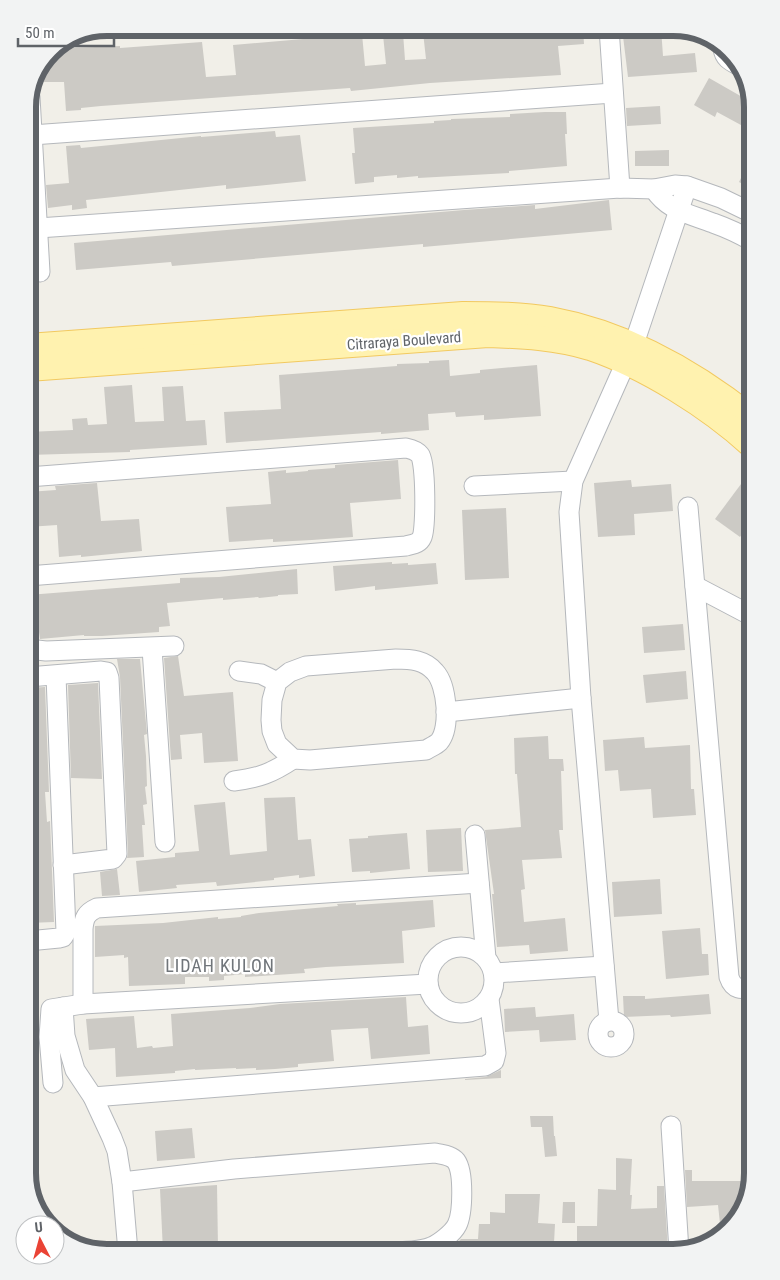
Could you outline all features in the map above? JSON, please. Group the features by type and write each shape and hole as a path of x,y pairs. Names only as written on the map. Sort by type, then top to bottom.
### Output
{"main road":[{"name":"Citraraya Boulevard","path":"36,345 453,315 505,314 548,318 584,326 630,354 655,378 720,418 744,439"},
{"name":"Citraraya Boulevard","path":"36,368 488,335 518,336 559,341 590,349 630,354 685,370 725,396 744,411"}],"street":[{"path":"610,36 620,188"},
{"path":"36,135 614,93"},
{"path":"38,228 620,188 654,189 675,185 686,186 721,198 744,209"},
{"path":"609,1021 581,698 569,512 573,481 630,354 686,186"},
{"path":"654,189 660,198 678,210 744,237"},
{"path":"36,197 40,272"},
{"path":"36,476 406,448 414,450 420,455 423,462 424,488 424,531 422,538 417,543 406,546 36,575"},
{"path":"474,486 573,481"},
{"path":"688,507 729,977 732,985 738,988 744,987"},
{"path":"695,586 744,612"},
{"path":"36,650 174,646"},
{"path":"152,648 165,842"},
{"path":"234,782 263,776 276,771 293,759 310,760 426,750 439,742 444,728 446,712 443,686 436,672 415,659 396,659 306,666 290,672 277,682 272,700 272,730 277,744 293,759"},
{"path":"36,677 102,671 107,672 111,687 117,821 116,857 113,859 64,865"},
{"path":"239,671 261,674 277,682"},
{"path":"36,940 59,938 65,934 66,912 56,676"},
{"path":"446,712 581,698"},
{"path":"475,835 479,882 490,966 494,987 489,999 477,1010 461,1014 445,1010 433,999 428,984 430,970 437,958 448,950 461,948 474,950 490,966 604,966"},
{"path":"83,1004 84,918 89,912 97,908 479,882"},
{"path":"53,1083 49,1037 51,1009 83,1004 428,984"},
{"path":"93,1097 485,1066 494,1061 496,1053 489,999"},
{"path":"63,1007 65,1036 75,1070 93,1097 117,1151 122,1182 127,1244"},
{"path":"671,1126 679,1243"},
{"path":"122,1182 234,1169 435,1153 450,1156 457,1162 460,1174 462,1203 457,1226 450,1234 435,1244"}],"building":[{"path":"339,36 362,36 365,66 386,64 383,36 403,36 405,60 426,59 423,36 584,36 584,44 558,46 561,75 430,83 351,91 350,88 101,106 66,111 64,82 41,82 48,68 57,57 65,50 70,50 70,48 120,46 120,48 202,42 206,77 236,75 233,45"},
{"path":"623,36 662,36 663,56 695,53 697,72 628,77"},
{"path":"709,78 743,97 744,127 717,112 715,117 694,105"},
{"path":"660,106 661,124 627,126 626,108"},
{"path":"566,112 567,166 509,171 509,173 418,178 418,176 397,178 397,175 374,177 374,182 355,184 352,153 355,153 353,128 434,123 434,121 451,119 510,117 510,114"},
{"path":"275,131 276,137 300,135 306,181 226,189 226,185 86,200 87,208 72,210 72,205 48,208 46,185 69,183 66,146 80,145 81,148"},
{"path":"669,150 669,166 635,166 635,151"},
{"path":"744,172 744,185 739,182"},
{"path":"609,200 612,230 423,247 423,244 172,266 171,262 76,270 74,243 464,210 535,205 535,209"},
{"path":"449,360 450,376 480,373 480,370 537,365 541,416 484,420 484,415 456,417 455,412 428,414 429,430 226,443 224,412 281,409 279,375"},
{"path":"132,385 135,422 164,421 162,387 183,386 186,421 205,420 207,445 130,450 130,452 36,455 36,432 73,430 72,419 87,418 88,425 107,424 104,387"},
{"path":"398,460 401,499 350,503 353,537 273,542 273,539 229,542 226,507 271,504 268,472 286,470 286,473 308,471 335,468 335,465"},
{"path":"631,480 632,487 671,484 673,511 634,514 635,535 598,537 594,483"},
{"path":"744,480 744,531 740,537 715,519"},
{"path":"97,483 101,521 139,519 142,551 81,557 81,555 59,557 57,525 36,526 36,491 56,490 55,486"},
{"path":"506,508 509,578 465,580 462,510"},
{"path":"392,562 392,564 408,563 408,565 436,563 438,584 375,590 375,586 335,591 333,566"},
{"path":"297,569 298,594 167,603 170,626 159,627 159,632 40,639 39,632 36,632 36,594 180,583 180,578 219,577"},
{"path":"683,624 685,650 644,653 642,627"},
{"path":"178,656 184,696 233,692 238,761 204,763 202,733 180,735 182,759 171,760 164,658"},
{"path":"117,659 140,659 147,734 144,735 147,804 143,805 145,825 142,825 144,857 127,858 120,677"},
{"path":"686,671 688,699 646,703 643,675"},
{"path":"98,683 102,779 71,778 68,685"},
{"path":"45,687 49,792 45,792 47,822 50,821 54,922 36,923 36,688"},
{"path":"548,736 549,759 563,759 564,771 561,771 563,830 559,830 562,858 522,860 525,889 521,890 524,922 565,918 568,951 530,954 529,945 497,947 492,894 494,894 485,830 521,827 517,774 515,774 514,738"},
{"path":"644,737 645,748 690,745 691,789 694,789 696,815 653,818 651,789 620,791 618,770 605,771 603,740"},
{"path":"295,797 298,840 311,839 315,876 299,878 299,875 274,878 274,880 217,886 216,882 176,885 177,888 139,892 136,861 175,857 175,853 199,851 194,805 225,802 230,855 267,851 264,798"},
{"path":"461,828 463,871 428,872 426,830"},
{"path":"407,833 410,869 370,873 370,871 352,872 349,839"},
{"path":"117,869 120,895 102,896 100,872"},
{"path":"660,879 662,914 614,917 612,882"},
{"path":"433,900 435,927 402,931 404,963 304,969 305,973 245,977 245,974 224,976 224,980 209,981 209,977 185,977 185,984 129,986 128,957 124,958 124,955 95,957 95,926 241,917 259,913 338,906 337,904 356,903 356,905"},
{"path":"700,928 702,954 708,954 709,975 666,979 662,931"},
{"path":"709,994 711,1014 671,1017 670,1015 624,1017 623,996 645,996 645,999"},
{"path":"406,997 408,1027 428,1025 430,1054 371,1059 368,1028 331,1030 334,1061 298,1064 298,1067 275,1069 195,1069 175,1071 175,1073 116,1077 115,1048 89,1050 86,1019 134,1016 137,1048 152,1046 153,1048 173,1046 171,1014 280,1004"},
{"path":"535,1007 536,1017 574,1014 576,1040 540,1042 539,1030 505,1032 504,1009"},
{"path":"501,1070 501,1078 465,1080 486,1077"},
{"path":"530,1116 553,1116 557,1156 545,1157 542,1127 531,1127"},
{"path":"192,1128 195,1158 157,1161 155,1131"},
{"path":"616,1158 632,1159 631,1209 657,1208 657,1186 664,1186 668,1244 577,1244 577,1226 597,1226 598,1189 616,1190"},
{"path":"685,1170 692,1170 692,1181 743,1181 740,1196 732,1212 720,1226 718,1205 687,1207"},
{"path":"217,1185 218,1244 163,1244 160,1189"},
{"path":"505,1194 540,1194 538,1223 555,1224 554,1243 577,1244 456,1244 461,1239 478,1239 479,1224 490,1224 490,1212 505,1213"},
{"path":"563,1202 575,1202 575,1223 562,1223"}],"district":[{"name":"LIDAH KULON","path":"220,966"}]}
